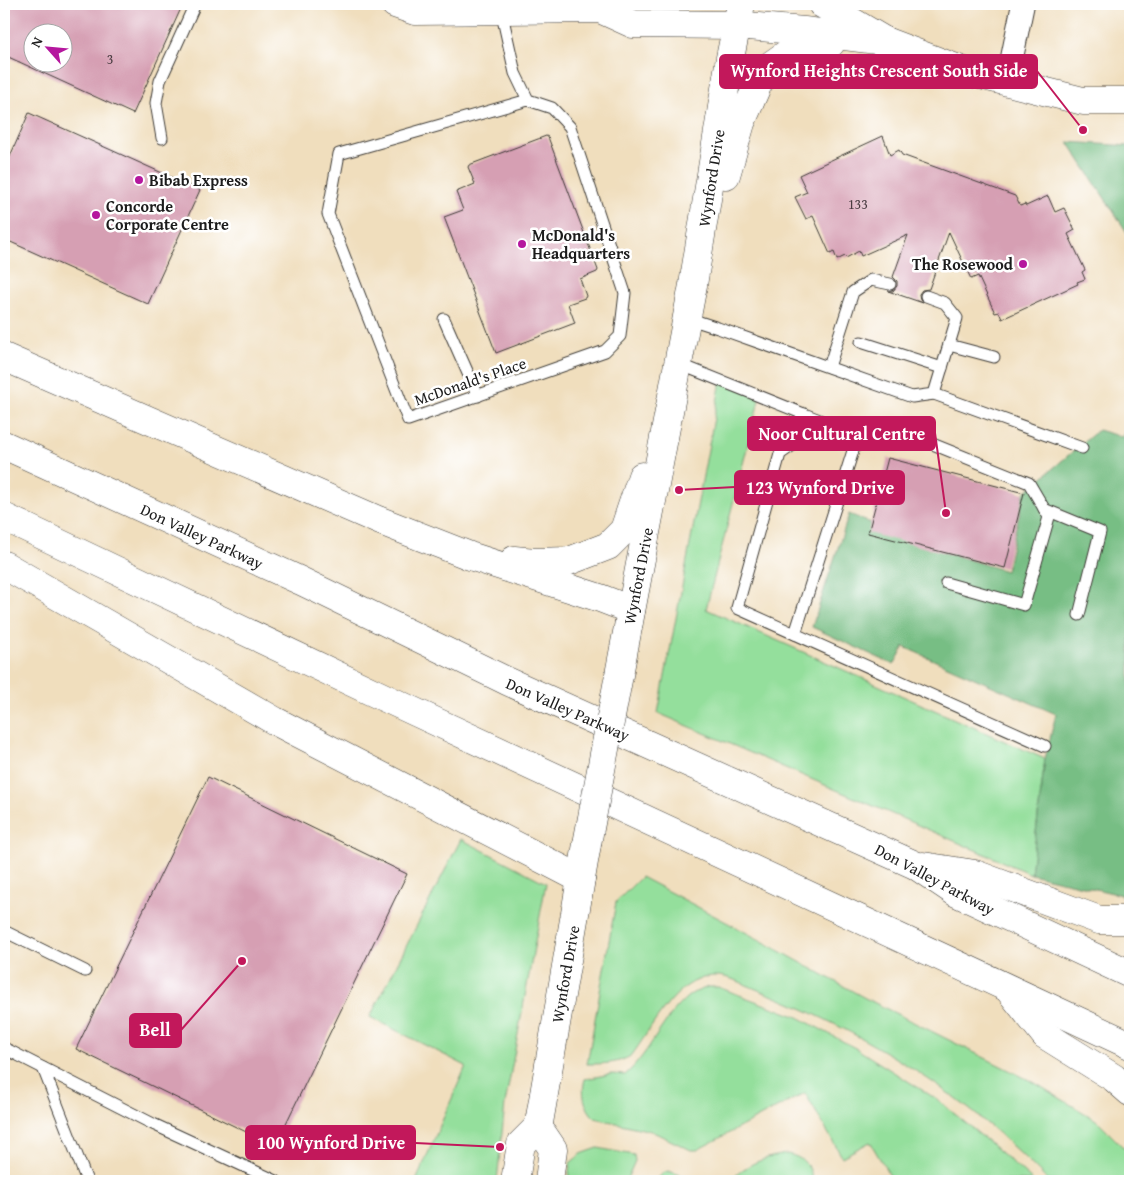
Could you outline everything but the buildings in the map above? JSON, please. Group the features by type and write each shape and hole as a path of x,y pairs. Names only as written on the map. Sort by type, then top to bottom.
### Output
{"main road":[{"path":"396,4 415,11 501,7 606,6 633,24 739,14 804,31 884,41"},
{"path":"822,4 884,41 964,71 1083,101 1130,101"},
{"name":"Wynford Drive","path":"538,1127 587,844 693,285 739,14"},
{"path":"693,285 741,123 758,84 771,65 795,48 837,42 884,41"},
{"path":"4,357 378,520 470,556 600,598 630,616"},
{"path":"470,556 536,562 569,561 608,546 624,530 677,373"},
{"name":"Don Valley Parkway","path":"4,445 301,582 507,681 915,865 955,892 1130,974"},
{"path":"4,516 392,701 1130,1045"},
{"path":"4,564 275,721 581,879"},
{"path":"915,865 975,874 1098,920 1130,920"},
{"path":"1008,988 1045,1035 1114,1078 1130,1092"},
{"path":"515,1181 521,1144 538,1127 553,1149 549,1181"}],"street":[{"path":"1007,82 1023,4"}],"lane":[{"path":"162,138 156,103 160,81 194,4"},
{"path":"501,7 514,73 528,100"},
{"name":"McDonald's Place","path":"528,100 552,108 570,126 625,293 620,336 606,351 408,420 328,214 339,154 528,100"},
{"path":"829,367 853,292 872,280 890,284"},
{"path":"926,296 945,303 957,318 934,394"},
{"path":"687,318 912,397 934,394 1082,448"},
{"path":"444,319 478,396"},
{"path":"861,342 942,368"},
{"path":"949,345 994,357"},
{"path":"677,373 804,414 858,435 884,424 1029,483 1049,517 1024,605 946,583"},
{"path":"804,414 793,445 780,454 737,608 1045,746"},
{"path":"795,634 858,435"},
{"path":"1044,510 1100,532 1079,615"},
{"path":"4,931 85,971"},
{"path":"4,1048 153,1124 276,1181"},
{"path":"43,1068 87,1181"}],"green space":[{"path":"1068,142 1130,146 1130,237"},
{"path":"721,381 760,397 706,609 1045,759 1031,874 658,713"},
{"path":"1130,387 1130,893 1121,895 1031,874 1045,759 1056,714 904,647 894,665 812,627 849,514 940,551 1006,571 1024,493 1098,430 1122,437 1128,426"},
{"path":"461,839 546,883 505,1104 497,1181 416,1181 466,1066 370,1017"},
{"path":"641,877 865,998 1035,1083 1096,1120 1130,1154 1130,1181 1048,1181 986,1122 916,1071 864,1040 810,1012 724,977 711,976 688,985 661,1013 632,1055 616,1062 587,1064 616,902"},
{"path":"708,987 718,987 798,1017 857,1049 938,1100 1033,1181 893,1181 870,1142 842,1157 805,1093 697,1150 691,1150 651,1131 595,1118 588,1110 584,1100 583,1089 585,1079 611,1074 625,1075 643,1056 667,1020 684,1000 693,993"},
{"path":"598,1148 634,1155 635,1161 626,1181 568,1181 570,1163 581,1154"},
{"path":"787,1154 797,1157 808,1166 812,1175 812,1181 732,1181 742,1170 756,1162"},
{"path":"668,1171 681,1175 689,1181 655,1181"}],"place":[{"name":"Wynford Heights Crescent South Side","path":"1083,130"},
{"name":"Bibab Express","path":"139,180"},
{"name":"Concorde Corporate Centre","path":"96,215"},
{"name":"McDonald's Headquarters","path":"522,244"},
{"name":"The Rosewood","path":"1023,264"},
{"name":"123 Wynford Drive","path":"679,490"},
{"name":"Noor Cultural Centre","path":"946,513"},
{"name":"Bell","path":"242,961"},
{"name":"100 Wynford Drive","path":"500,1147"}]}
